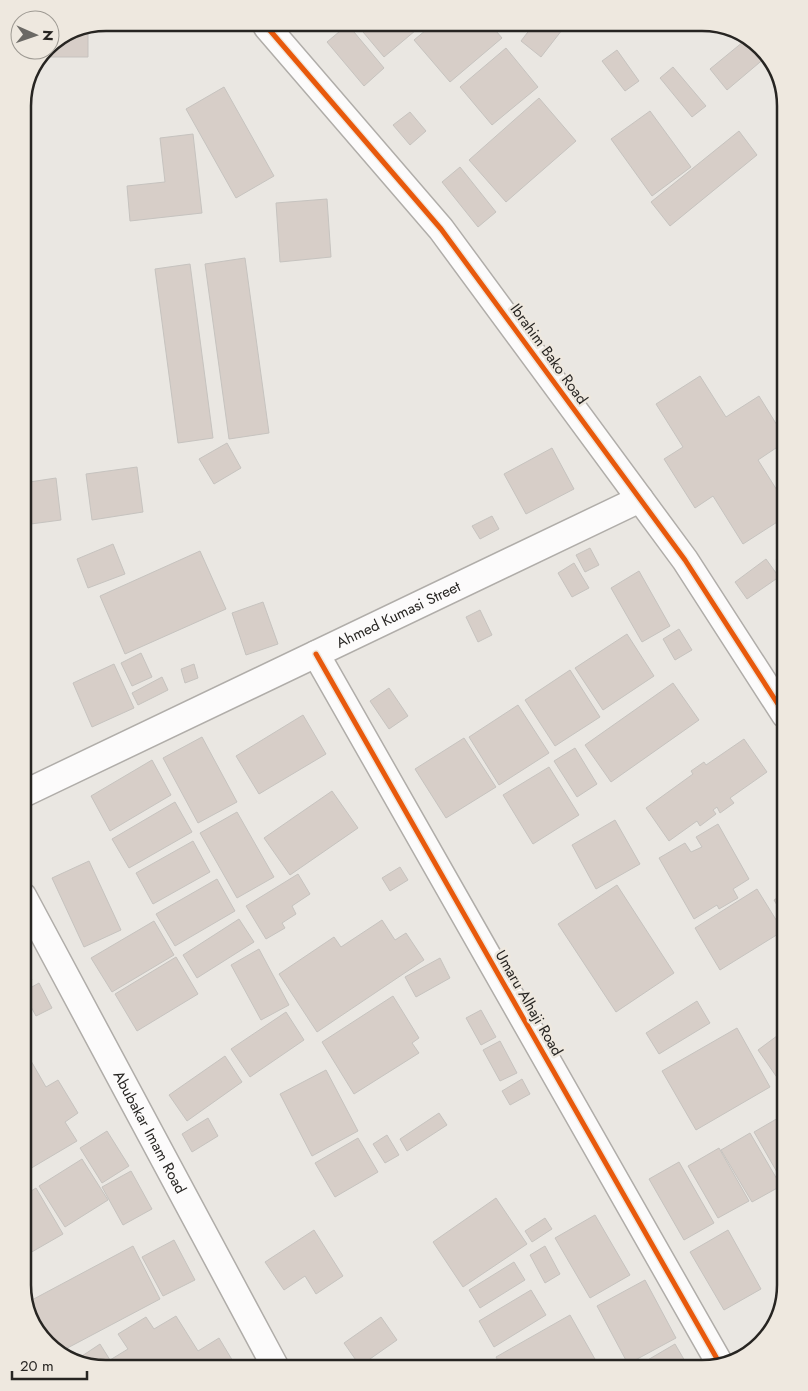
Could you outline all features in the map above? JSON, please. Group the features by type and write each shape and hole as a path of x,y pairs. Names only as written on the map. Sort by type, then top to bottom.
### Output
{"street":[{"name":"Ibrahim Bako Road","path":"270,31 442,229 685,560 777,701"},
{"name":"Ahmed Kumasi Street","path":"31,790 640,499"},
{"name":"Umaru Alhaji Road","path":"316,654 717,1358"},
{"name":"Abubakar Imam Road","path":"31,913 272,1360"}],"building":[{"path":"340,31 353,31 384,68 364,86 327,42"},
{"path":"362,31 415,31 384,57"},
{"path":"425,31 496,31 502,38 450,82 414,40"},
{"path":"529,31 561,31 541,57 521,41"},
{"path":"88,34 88,57 60,57 60,47 77,37"},
{"path":"742,43 761,61 727,90 710,69"},
{"path":"506,48 538,87 492,125 460,87"},
{"path":"617,50 639,81 625,91 602,61"},
{"path":"673,67 706,106 692,117 660,78"},
{"path":"224,87 274,176 236,198 186,109"},
{"path":"539,98 576,141 506,202 469,160"},
{"path":"650,111 691,167 652,196 611,139"},
{"path":"410,112 426,131 410,145 393,125"},
{"path":"739,131 757,155 670,226 651,202"},
{"path":"193,134 202,213 130,221 127,186 165,182 160,138"},
{"path":"460,167 496,212 478,227 442,182"},
{"path":"327,199 331,257 280,262 276,203"},
{"path":"245,258 269,433 229,439 205,264"},
{"path":"190,264 213,438 178,443 155,269"},
{"path":"700,376 726,417 759,396 777,425 777,447 758,460 777,490 777,522 743,544 713,496 695,508 664,459 683,447 656,404"},
{"path":"227,443 241,468 214,484 199,459"},
{"path":"552,448 574,489 526,514 504,474"},
{"path":"137,467 143,512 92,520 86,474"},
{"path":"56,478 61,520 31,524 31,482"},
{"path":"492,516 499,529 480,539 472,526"},
{"path":"113,544 125,574 88,588 77,559"},
{"path":"590,548 599,565 585,572 576,555"},
{"path":"200,551 226,609 125,654 100,596"},
{"path":"766,559 777,574 777,578 747,599 735,582"},
{"path":"574,563 589,588 572,597 558,573"},
{"path":"639,571 670,626 642,642 611,588"},
{"path":"263,602 278,644 246,655 232,613"},
{"path":"480,610 492,635 478,642 466,617"},
{"path":"679,629 692,650 675,660 663,639"},
{"path":"627,634 654,676 603,710 575,668"},
{"path":"141,653 152,677 132,686 121,663"},
{"path":"114,664 134,708 92,727 73,683"},
{"path":"194,664 198,678 185,683 181,669"},
{"path":"570,670 600,717 555,746 525,700"},
{"path":"162,677 168,690 138,705 132,693"},
{"path":"673,683 699,720 611,782 585,745"},
{"path":"389,688 408,716 389,729 370,701"},
{"path":"518,705 549,753 499,785 469,737"},
{"path":"303,715 326,754 259,794 236,756"},
{"path":"202,737 237,802 198,823 163,758"},
{"path":"464,738 496,787 446,818 415,769"},
{"path":"744,739 767,772 730,798 734,803 720,813 717,807 713,810 716,814 700,826 697,821 669,841 646,808 693,774 691,771 704,762 706,765"},
{"path":"575,748 597,784 577,797 554,761"},
{"path":"152,760 171,795 110,831 91,796"},
{"path":"549,767 579,815 533,844 503,795"},
{"path":"332,791 358,828 290,875 264,838"},
{"path":"175,802 192,832 129,868 112,839"},
{"path":"237,812 274,877 237,898 200,833"},
{"path":"615,820 640,864 596,889 572,845"},
{"path":"718,824 749,879 733,889 738,898 719,909 717,905 694,919 659,858 685,843 691,852 702,847 696,837"},
{"path":"193,841 210,872 153,904 136,873"},
{"path":"89,861 121,930 84,947 52,878"},
{"path":"400,867 408,880 390,891 382,878"},
{"path":"298,874 310,894 292,906 296,914 282,923 285,928 266,939 246,906"},
{"path":"217,879 235,911 175,946 156,914"},
{"path":"617,885 674,973 616,1012 558,924"},
{"path":"757,889 777,921 777,935 720,970 695,928"},
{"path":"239,919 254,942 197,978 183,955"},
{"path":"382,920 395,940 406,933 424,960 317,1032 279,974 334,937 341,947"},
{"path":"154,921 174,955 112,992 91,958"},
{"path":"259,949 289,1005 261,1020 231,965"},
{"path":"176,957 198,994 137,1031 115,994"},
{"path":"440,958 450,978 416,997 405,977"},
{"path":"39,983 52,1008 36,1016 31,1007 31,988"},
{"path":"393,996 419,1038 412,1043 419,1053 354,1094 322,1042"},
{"path":"697,1001 710,1023 659,1054 646,1033"},
{"path":"481,1010 496,1037 481,1045 466,1018"},
{"path":"286,1012 304,1040 250,1077 231,1049"},
{"path":"737,1028 770,1087 696,1130 662,1071"},
{"path":"777,1036 777,1077 758,1050"},
{"path":"500,1041 517,1073 500,1081 483,1050"},
{"path":"225,1056 242,1082 187,1121 169,1095"},
{"path":"31,1061 46,1087 58,1080 78,1113 65,1122 77,1141 31,1168"},
{"path":"326,1070 358,1131 312,1156 280,1094"},
{"path":"522,1079 530,1094 510,1105 502,1091"},
{"path":"439,1113 447,1125 407,1151 400,1139"},
{"path":"208,1118 218,1136 192,1152 182,1134"},
{"path":"777,1119 777,1172 754,1132"},
{"path":"107,1131 129,1166 102,1183 80,1148"},
{"path":"750,1133 777,1179 777,1188 752,1202 721,1150"},
{"path":"387,1135 399,1155 385,1163 373,1144"},
{"path":"358,1138 378,1172 335,1197 315,1163"},
{"path":"719,1148 749,1201 718,1218 688,1166"},
{"path":"82,1159 108,1200 65,1227 39,1186"},
{"path":"679,1162 714,1223 684,1240 649,1179"},
{"path":"131,1171 152,1209 123,1225 102,1187"},
{"path":"36,1188 63,1234 31,1252 31,1191"},
{"path":"496,1198 527,1244 463,1287 433,1242"},
{"path":"595,1215 630,1275 590,1298 555,1238"},
{"path":"545,1218 552,1229 532,1242 525,1231"},
{"path":"314,1230 343,1276 316,1294 305,1276 284,1290 265,1262"},
{"path":"728,1230 761,1289 724,1310 690,1252"},
{"path":"174,1240 195,1280 163,1296 142,1257"},
{"path":"133,1246 160,1299 67,1348 44,1327 35,1309 33,1299"},
{"path":"545,1246 560,1274 545,1283 530,1255"},
{"path":"514,1262 525,1280 480,1308 469,1290"},
{"path":"645,1280 676,1338 635,1360 626,1360 597,1306"},
{"path":"531,1290 546,1315 494,1347 479,1321"},
{"path":"570,1315 595,1360 498,1360 496,1357"},
{"path":"176,1316 198,1351 219,1338 232,1360 110,1360 128,1349 118,1334 146,1317 154,1329"},
{"path":"381,1317 397,1340 369,1360 356,1360 344,1343"},
{"path":"100,1344 110,1360 82,1356"},
{"path":"675,1344 684,1360 648,1360"}],"cycle path":[{"path":"270,31 441,229 685,560 777,703"},
{"path":"316,654 717,1358"}]}
